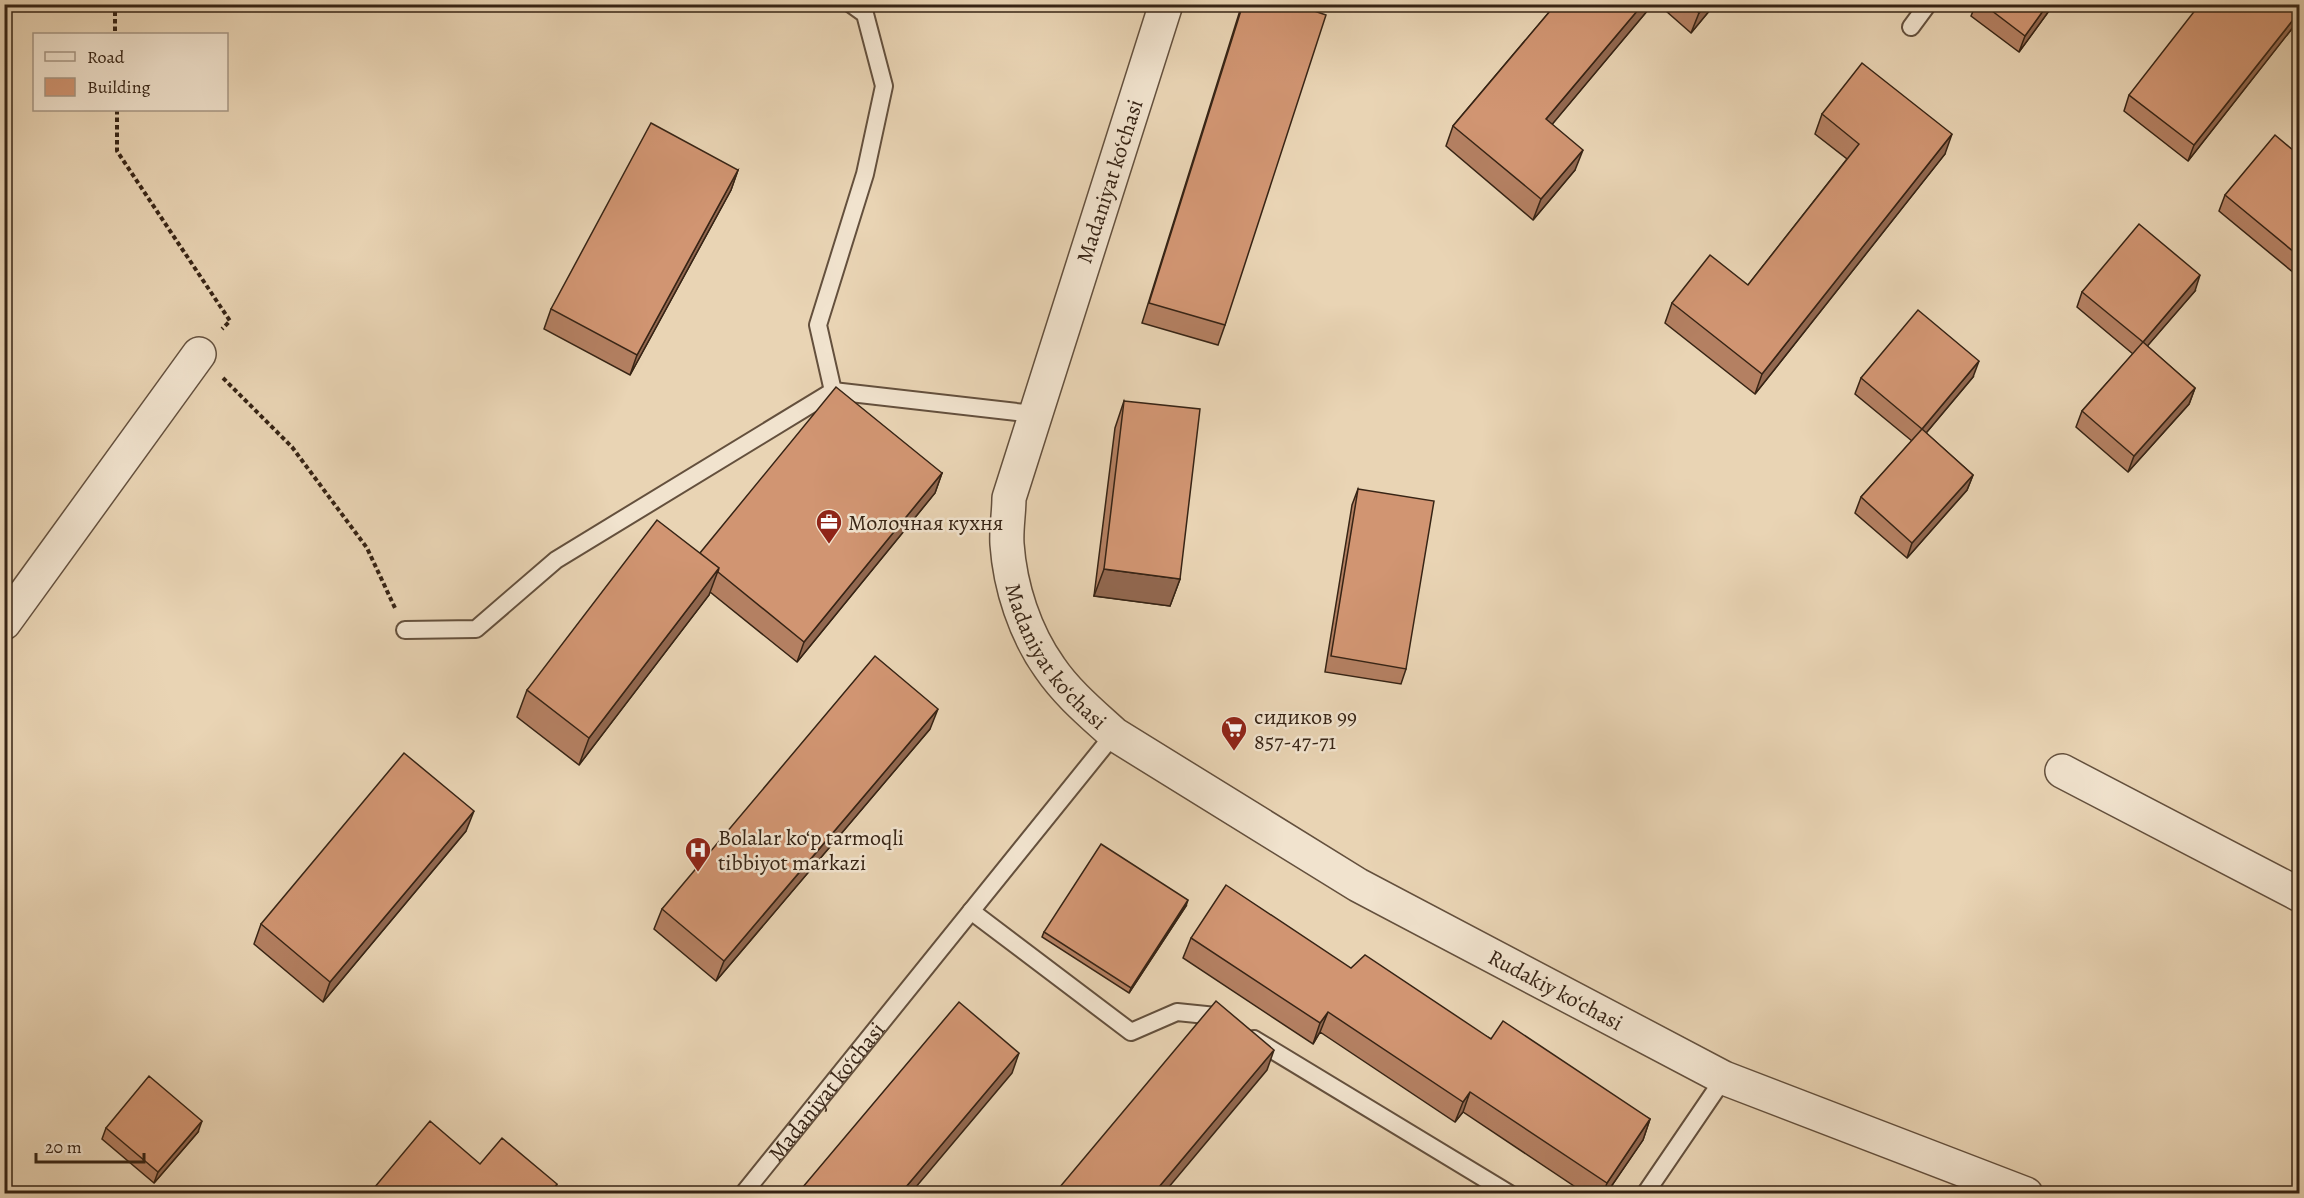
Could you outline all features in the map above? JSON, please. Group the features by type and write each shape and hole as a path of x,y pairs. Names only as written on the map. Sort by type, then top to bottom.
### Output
{"street":[{"name":"Madaniyat ko‘chasi","path":"1114,734 1079,702 1049,668 1027,627 1012,582 1007,542 1009,498 1166,4"},
{"path":"4,623 199,354"},
{"name":"Rudakiy ko‘chasi","path":"1114,734 1358,885 1724,1078 2026,1194"},
{"path":"2062,771 2300,895"}],"lane":[{"path":"833,391 818,325 865,174 884,86 865,14 851,4"},
{"path":"1911,27 1928,4"},
{"path":"405,630 476,629 556,560 833,391 1034,414"},
{"name":"Madaniyat ko‘chasi","path":"743,1194 1114,734"},
{"path":"971,911 1131,1032 1176,1012 1216,1016 1510,1194"},
{"path":"1645,1194 1724,1078"}],"path":[{"path":"115,4 116,33"},
{"path":"117,111 117,151 230,321 199,354 292,447 367,548 405,630"}],"building":[{"path":"1243,4 1294,4 1326,15 1225,325 1149,303"},
{"path":"1556,4 1643,4 1546,119 1583,150 1541,199 1453,126"},
{"path":"1689,4 1706,4 1699,13"},
{"path":"1983,4 2048,4 2025,36"},
{"path":"2200,4 2293,4 2300,11 2194,145 2129,95"},
{"path":"1862,63 1952,134 1762,374 1672,303 1710,255 1748,285 1859,144 1822,114"},
{"path":"651,123 738,170 637,355 551,309"},
{"path":"2275,135 2300,156 2300,257 2225,195"},
{"path":"2139,224 2200,275 2143,342 2082,292"},
{"path":"1918,310 1979,361 1922,429 1861,378"},
{"path":"2143,342 2195,388 2134,456 2082,411"},
{"path":"836,387 942,473 804,642 718,572 719,568 700,553"},
{"path":"1124,401 1200,409 1180,579 1104,569"},
{"path":"1922,429 1973,475 1912,543 1861,497"},
{"path":"1358,489 1434,501 1406,669 1331,656"},
{"path":"657,520 719,568 589,738 527,690"},
{"path":"875,656 938,709 724,961 662,909"},
{"path":"404,753 474,811 330,982 261,924"},
{"path":"1101,844 1188,900 1131,988 1044,932"},
{"path":"1226,885 1351,968 1365,955 1491,1039 1503,1021 1650,1119 1607,1183 1470,1092 1463,1102 1328,1012 1320,1023 1191,938"},
{"path":"1216,1001 1274,1050 1153,1194 1054,1194"},
{"path":"959,1002 1019,1053 900,1194 797,1194"},
{"path":"149,1076 202,1121 158,1172 106,1128"},
{"path":"430,1121 480,1164 502,1138 557,1184 549,1194 369,1194"}],"place":[{"name":"Молочная кухня","path":"829,545"},
{"name":"сидиков 99 857-47-71","path":"1234,752"},
{"name":"Bolalar ko‘p tarmoqli tibbiyot markazi","path":"698,873"}]}
